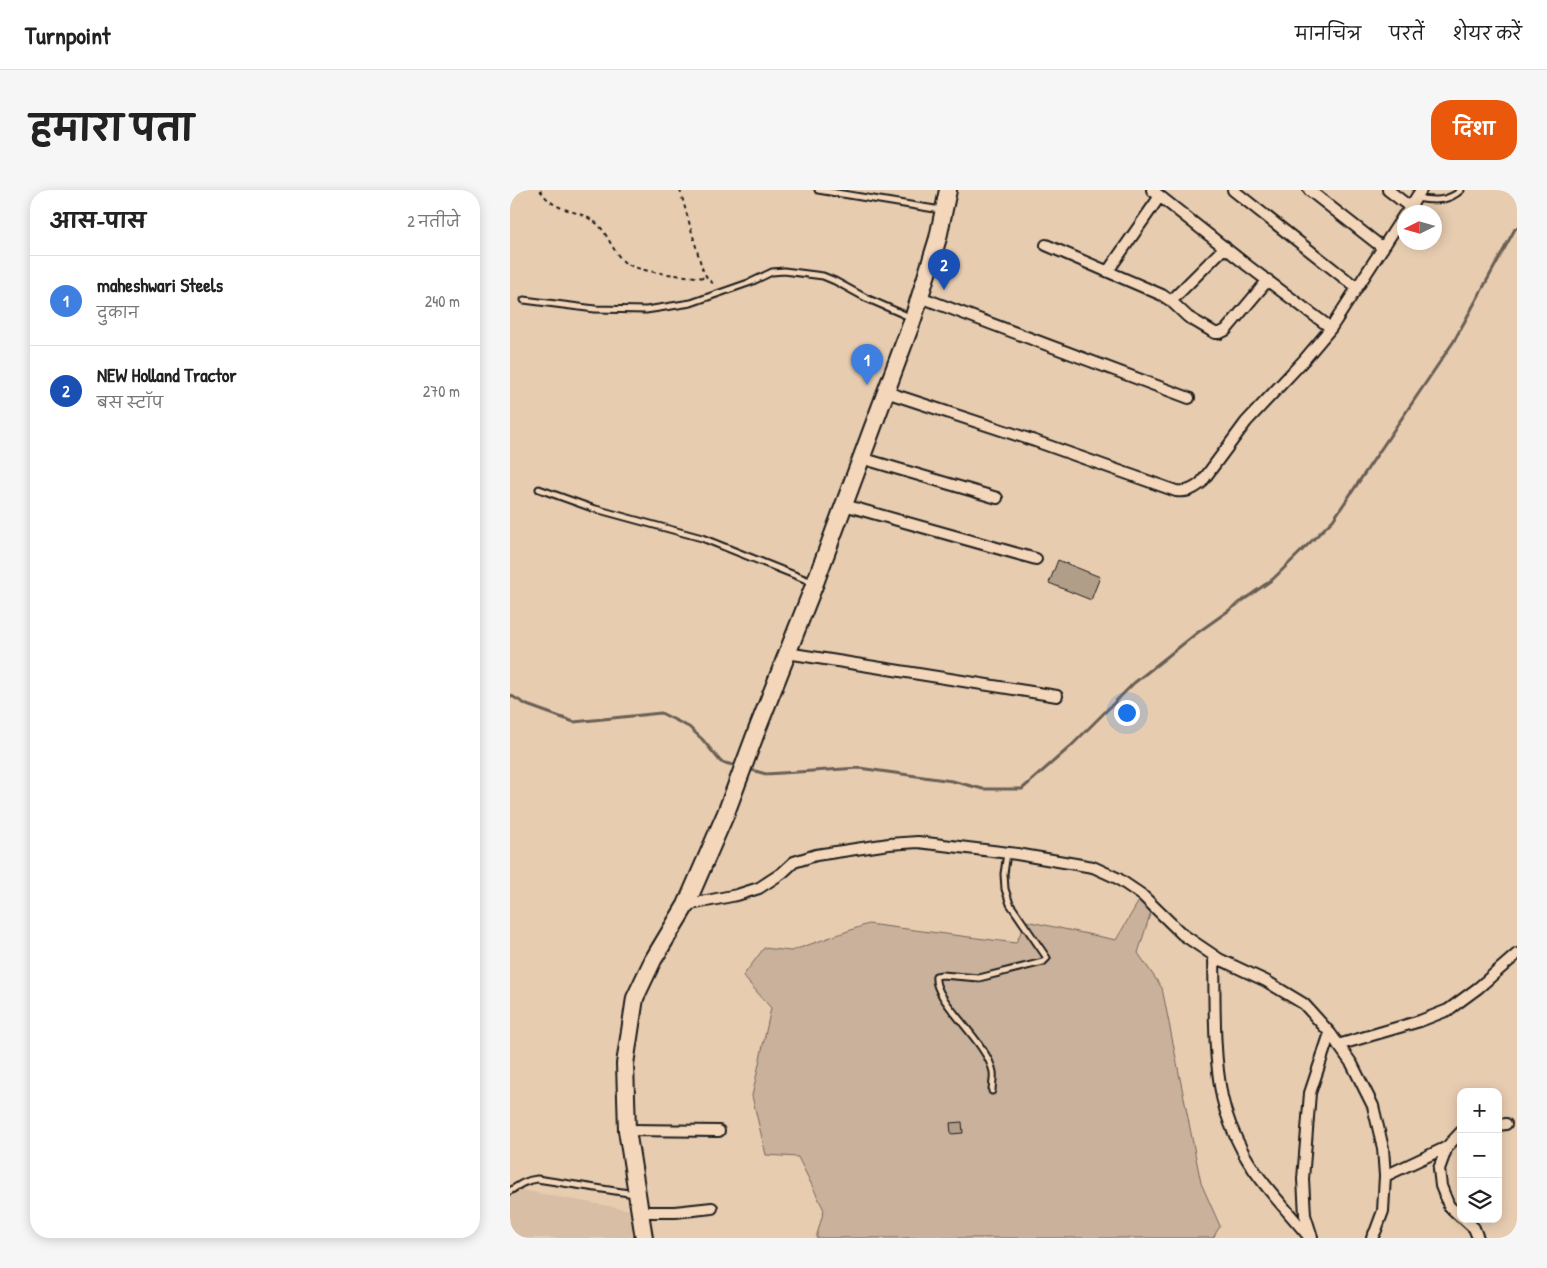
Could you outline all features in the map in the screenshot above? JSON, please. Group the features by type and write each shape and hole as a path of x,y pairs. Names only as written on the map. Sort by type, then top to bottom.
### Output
{"highway":[{"path":"644,1238 627,1130 625,1064 635,998 653,960 686,905 726,813 788,653 913,319 938,238 948,190"}],"street":[{"path":"1233,190 1357,288"},
{"path":"1309,190 1383,248"},
{"path":"1388,190 1411,205"},
{"path":"1108,271 1156,193 1331,328"},
{"path":"886,392 1035,440 1176,491 1192,490 1201,483 1251,416 1304,360 1331,328 1397,226"},
{"path":"1046,245 1162,295 1188,317 1215,333 1226,330 1268,280"},
{"path":"1171,301 1225,247"},
{"path":"920,297 1189,398"},
{"path":"861,458 996,498"},
{"path":"844,504 1036,559"},
{"path":"788,653 1058,696"},
{"path":"686,905 737,895 759,888 782,873 794,862 816,855 889,844 918,842 1007,853 1092,867 1117,878 1142,895 1182,934 1214,956 1266,981 1304,1004 1338,1044 1352,1064 1372,1106 1383,1148 1385,1176 1383,1211 1372,1238"},
{"path":"1338,1044 1420,1021 1448,1010 1478,988 1517,954"},
{"path":"1214,956 1217,1059 1222,1099 1232,1129 1245,1155 1264,1183 1311,1238"},
{"path":"1311,1238 1305,1215 1303,1179 1310,1093 1330,1033"},
{"path":"627,1130 719,1132"},
{"path":"1385,1176 1447,1147 1460,1133"},
{"path":"1447,1147 1439,1169 1441,1186 1449,1206 1457,1213"},
{"path":"640,1212 675,1212 712,1208"},
{"path":"1468,1223 1474,1228 1478,1238"}],"lane":[{"path":"818,190 944,210"},
{"path":"1411,205 1432,200 1444,200 1455,196 1462,190"},
{"path":"524,300 595,309 646,310 691,302 751,282 772,272 784,271 823,276 913,319"},
{"path":"539,489 592,508 702,538 815,583"},
{"path":"992,1091 993,1073 986,1054 940,992 935,980 936,976 942,974 979,978 1043,962 1046,958 1010,904 1005,889 1004,874 1007,853"},
{"path":"510,1191 530,1179 537,1179 638,1195"}],"path":[{"path":"540,190 549,202 565,210 581,214 599,224 623,262 637,268 707,278"},
{"path":"680,190 702,268 707,278 713,284 725,290"}],"shaded area":[{"path":"1140,899 1152,908 1138,953 1162,988 1201,1183 1220,1226 1213,1238 816,1238 824,1210 798,1157 766,1155 752,1096 771,1008 743,976 764,948 791,951 868,924 1016,943 1026,921 1116,940"},
{"path":"510,1188 630,1210 634,1238 510,1238"}],"building":[{"path":"1058,560 1100,577 1091,600 1049,583"},
{"path":"962,1122 963,1133 951,1134 950,1123"}],"waterway":[{"path":"748,769 766,774 859,768 952,781 983,789 1022,789 1071,746 1134,683 1197,633 1273,579 1333,520 1454,341 1517,228"},
{"path":"510,695 527,705 574,722 661,713 689,727 721,762 737,766"}],"place":[{"name":"NEW Holland Tractor","path":"944,290"},
{"name":"maheshwari Steels","path":"867,385"}]}
